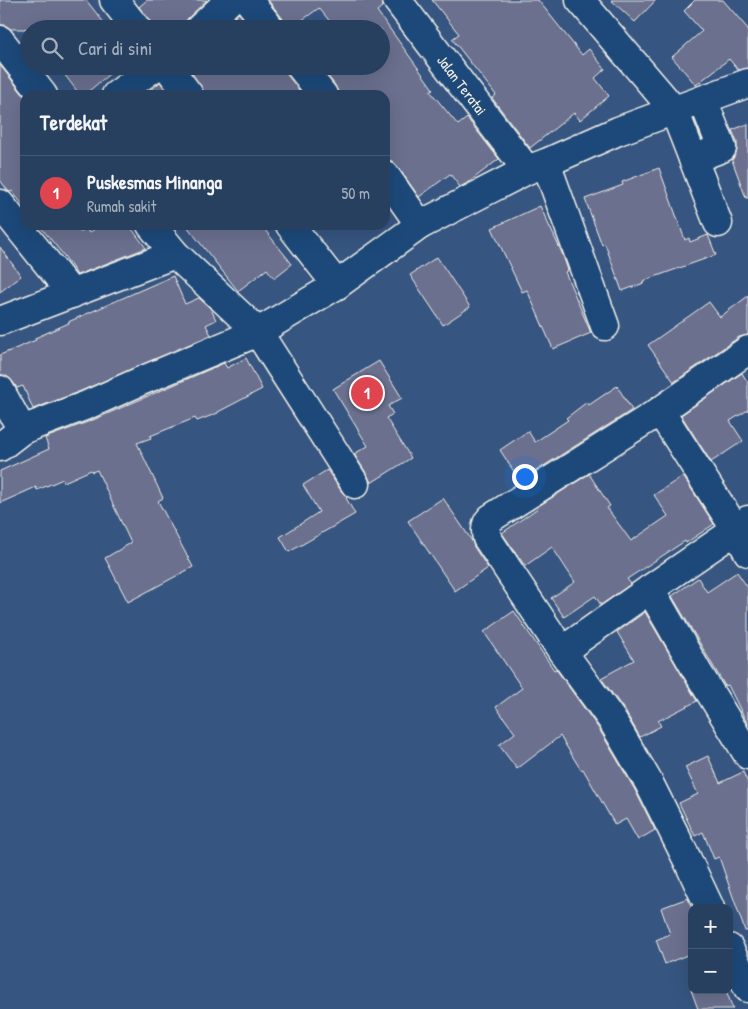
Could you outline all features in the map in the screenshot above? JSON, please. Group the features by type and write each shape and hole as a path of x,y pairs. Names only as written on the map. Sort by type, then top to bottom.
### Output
{"street":[{"path":"114,0 130,20"},
{"path":"208,20 230,0"},
{"path":"248,0 263,20"},
{"name":"Jalan Teratai","path":"397,0 536,166 605,326"},
{"path":"580,0 674,110 718,223"},
{"path":"0,40 20,66"},
{"path":"27,75 39,90"},
{"path":"123,90 144,75"},
{"path":"174,75 185,90"},
{"path":"307,75 318,90"},
{"path":"0,446 22,430 87,405 258,332 337,285 420,225 536,166 674,110 748,83"},
{"path":"693,159 722,148 703,100"},
{"path":"390,182 420,225"},
{"path":"0,204 20,229"},
{"path":"21,230 72,294"},
{"path":"155,230 175,254 258,332 355,484"},
{"path":"294,230 337,285"},
{"path":"0,321 175,254"},
{"path":"708,904 649,783 612,720 562,651 487,538 485,532 491,518 660,411 748,350"},
{"path":"0,390 22,430"},
{"path":"562,651 650,588 744,534 660,411"},
{"path":"650,588 748,755"},
{"path":"729,949 748,988"}],"building":[{"path":"0,0 86,0 102,20 20,20 20,29 10,29 5,25 0,25"},
{"path":"147,0 207,0 187,20 149,20 139,7"},
{"path":"268,0 382,0 383,6 377,11 383,20 329,20 319,8 302,20 283,19"},
{"path":"432,0 538,0 582,55 589,49 605,69 595,78 609,96 580,120 574,113 530,148 492,98 496,95 452,39 459,34"},
{"path":"611,0 656,0 635,22"},
{"path":"695,0 723,0 748,29 748,68 738,70 729,59 696,85 672,57 702,31 684,11"},
{"path":"239,13 244,20 232,20"},
{"path":"390,29 433,89 430,91 458,125 467,118 499,159 460,187 450,174 419,197 397,166 390,161 390,90 337,90 327,75 390,75"},
{"path":"0,65 20,91 20,201 12,191 8,191 0,180"},
{"path":"65,75 108,75 90,90 76,90"},
{"path":"193,75 288,75 299,90 202,90"},
{"path":"160,82 166,90 151,90"},
{"path":"748,124 748,198 746,198 732,160 737,150 737,142 732,130"},
{"path":"659,168 685,240 689,238 690,242 708,235 716,255 643,281 644,283 622,291 605,244 602,245 585,199 623,185 622,182"},
{"path":"540,206 562,253 568,270 565,272 591,333 553,349 527,290 522,292 492,228"},
{"path":"43,230 78,230 80,232 87,230 89,233 93,230 133,230 146,248 77,275"},
{"path":"190,230 265,230 292,264 274,278 267,269 238,291"},
{"path":"0,247 21,276 0,292"},
{"path":"437,257 470,307 443,325 410,275"},
{"path":"173,276 185,304 199,298 211,309 216,320 206,325 211,335 81,391 33,409 23,386 17,388 8,377 0,374 0,355 36,340 35,338 68,322"},
{"path":"748,296 748,335 739,337 674,382 648,345 709,302 720,317"},
{"path":"246,358 262,389 218,413 197,421 195,418 137,443 163,498 158,501 193,567 128,602 105,558 131,543 97,470 92,472 91,470 64,482 63,479 37,490 36,487 0,503 0,471 49,449 45,438 93,420 224,363 227,368"},
{"path":"379,361 402,398 388,406 393,414 386,418 411,458 371,483 354,454 368,446 333,389"},
{"path":"742,373 748,383 748,410 730,421 743,441 711,462 681,415"},
{"path":"617,386 632,410 520,481 500,450 528,431 535,442 568,420 566,418 587,402 589,405"},
{"path":"327,470 347,497 355,514 289,552 280,537 319,512 303,485"},
{"path":"589,474 610,506 607,508 631,541 668,516 654,495 683,476 714,524 627,579 631,584 601,605 595,596 564,617 551,598 575,582 552,547 525,566 502,533 537,507"},
{"path":"443,498 488,568 455,591 408,521"},
{"path":"737,572 748,588 748,725 728,685 725,686 672,596 698,578 707,592"},
{"path":"514,611 554,670 556,669 599,729 635,790 655,830 638,840 626,819 615,825 583,769 581,770 560,736 517,769 499,745 515,733 496,707 522,688 484,632"},
{"path":"645,612 697,701 658,721 661,726 640,737 625,711 601,678 634,660 617,632"},
{"path":"708,756 720,783 743,772 748,783 748,931 745,931 719,857 714,859 703,832 695,836 679,803 698,794 685,767"},
{"path":"688,898 690,904 688,904 688,955 665,964 656,940 670,934 661,908"},
{"path":"692,994 727,994 733,1009 698,1009"}],"place":[{"name":"Puskesmas Minanga","path":"367,393"}]}
